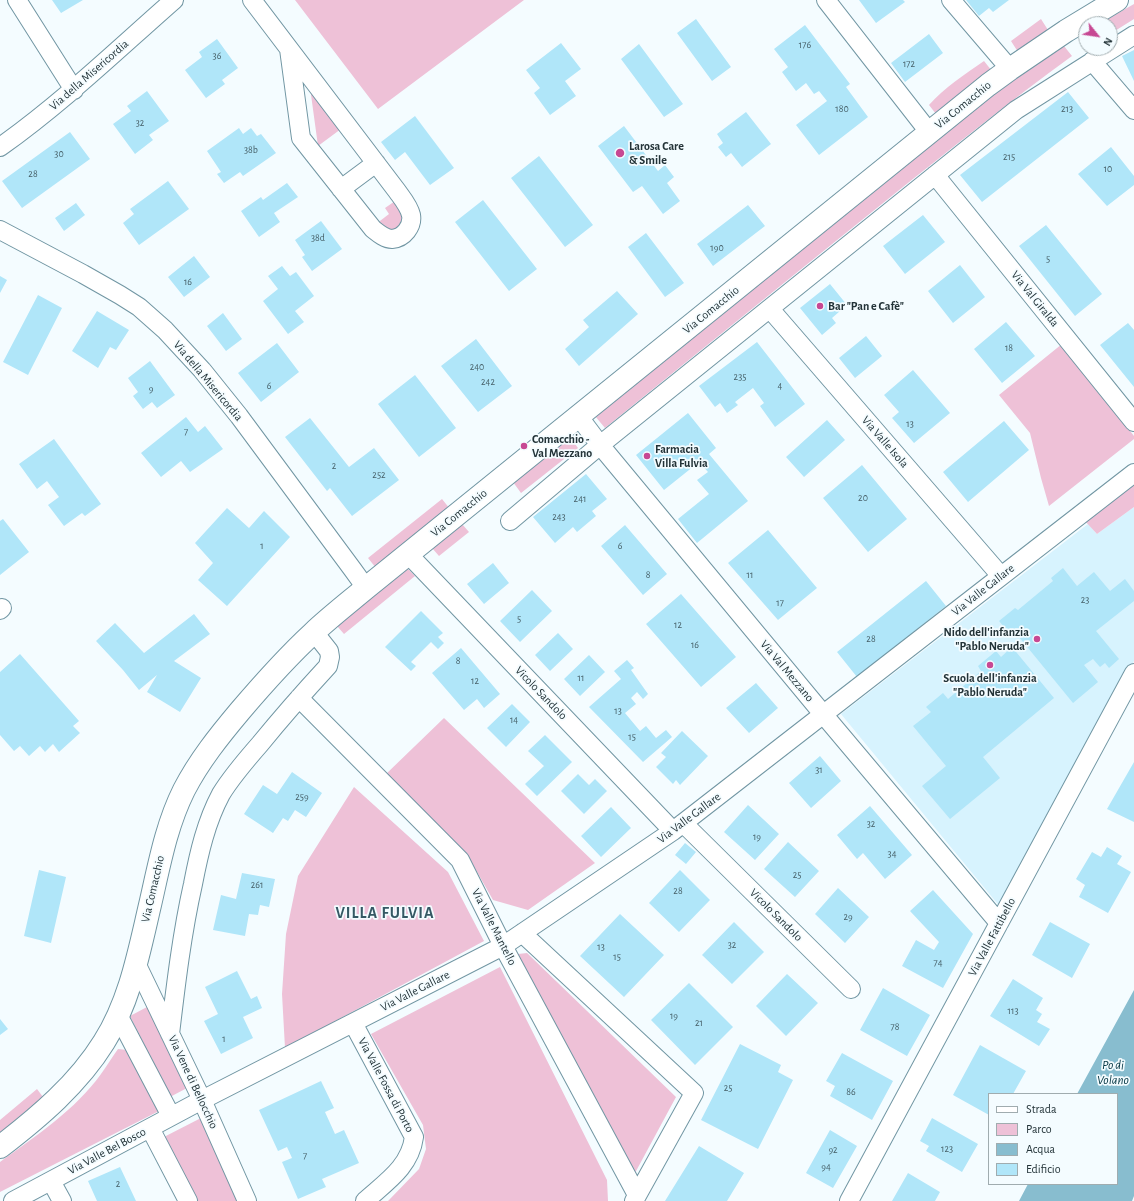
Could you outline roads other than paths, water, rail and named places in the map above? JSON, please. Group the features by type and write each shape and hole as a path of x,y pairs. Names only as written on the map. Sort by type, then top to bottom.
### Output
{"main road":[{"name":"Via Comacchio","path":"0,1147 20,1132 55,1101 78,1077 105,1041 128,989 136,963 162,852 175,810 191,778 205,755 273,673 314,632 366,588 929,132 1010,68 1091,15 1117,0"}],"street":[{"path":"17,0 74,90"},
{"name":"Via della Misericordia","path":"0,147 74,90 174,0"},
{"path":"252,0 376,163 407,206 411,215 410,226 402,235 392,239 381,236 373,229 301,138 289,49"},
{"path":"826,0 929,132"},
{"path":"951,0 1010,68"},
{"path":"510,521 600,445 1016,110 1134,35"},
{"path":"1092,61 1134,110"},
{"path":"341,189 376,163"},
{"name":"Via Val Giralda","path":"935,175 1134,422"},
{"name":"Via della Misericordia","path":"0,230 120,295 138,307 165,330 202,370 239,416 366,588"},
{"name":"Via Valle Isola","path":"770,309 1001,576"},
{"name":"Via Val Mezzano","path":"579,417 600,445 823,714 1000,923"},
{"name":"Via Valle Gallare","path":"202,1100 503,946 678,827 1134,473"},
{"name":"Vicolo Sandolo","path":"408,554 678,827 851,989"},
{"path":"170,1034 178,965 188,903 199,854 210,818 232,778 328,666 330,657 329,651 314,632"},
{"name":"Via Valle Fattibello","path":"850,1201 1134,673"},
{"name":"Via Valle Mantello","path":"299,698 460,860 503,946 635,1198"},
{"name":"Via Valle Mantello","path":"522,933 694,1093 635,1198"},
{"name":"Via Vene di Bellocchio","path":"136,963 202,1100 247,1201"},
{"path":"118,1014 172,1116"},
{"name":"Via Valle Fossa di Porto","path":"353,1022 414,1137 412,1148 406,1162 365,1201"},
{"name":"Via Valle Bel Bosco","path":"13,1201 202,1100"},
{"path":"150,1128 188,1201"},
{"path":"51,1181 62,1201"}],"water":[{"name":"Po di Volano","path":"1134,990 1134,1196 1132,1201 1019,1201 1027,1185 1118,1185 1118,1093 1078,1093"}],"place":[{"name":"Larosa Care & Smile","path":"620,153"},
{"name":"Bar \"Pan e Cafè\"","path":"820,306"},
{"name":"Comacchio - Val Mezzano","path":"524,446"},
{"name":"Farmacia Villa Fulvia","path":"647,456"},
{"name":"Nido dell'infanzia \"Pablo Neruda\"","path":"1037,639"},
{"name":"Scuola dell'infanzia \"Pablo Neruda\"","path":"990,665"}],"district":[{"name":"VILLA FULVIA","path":"385,913"}]}
